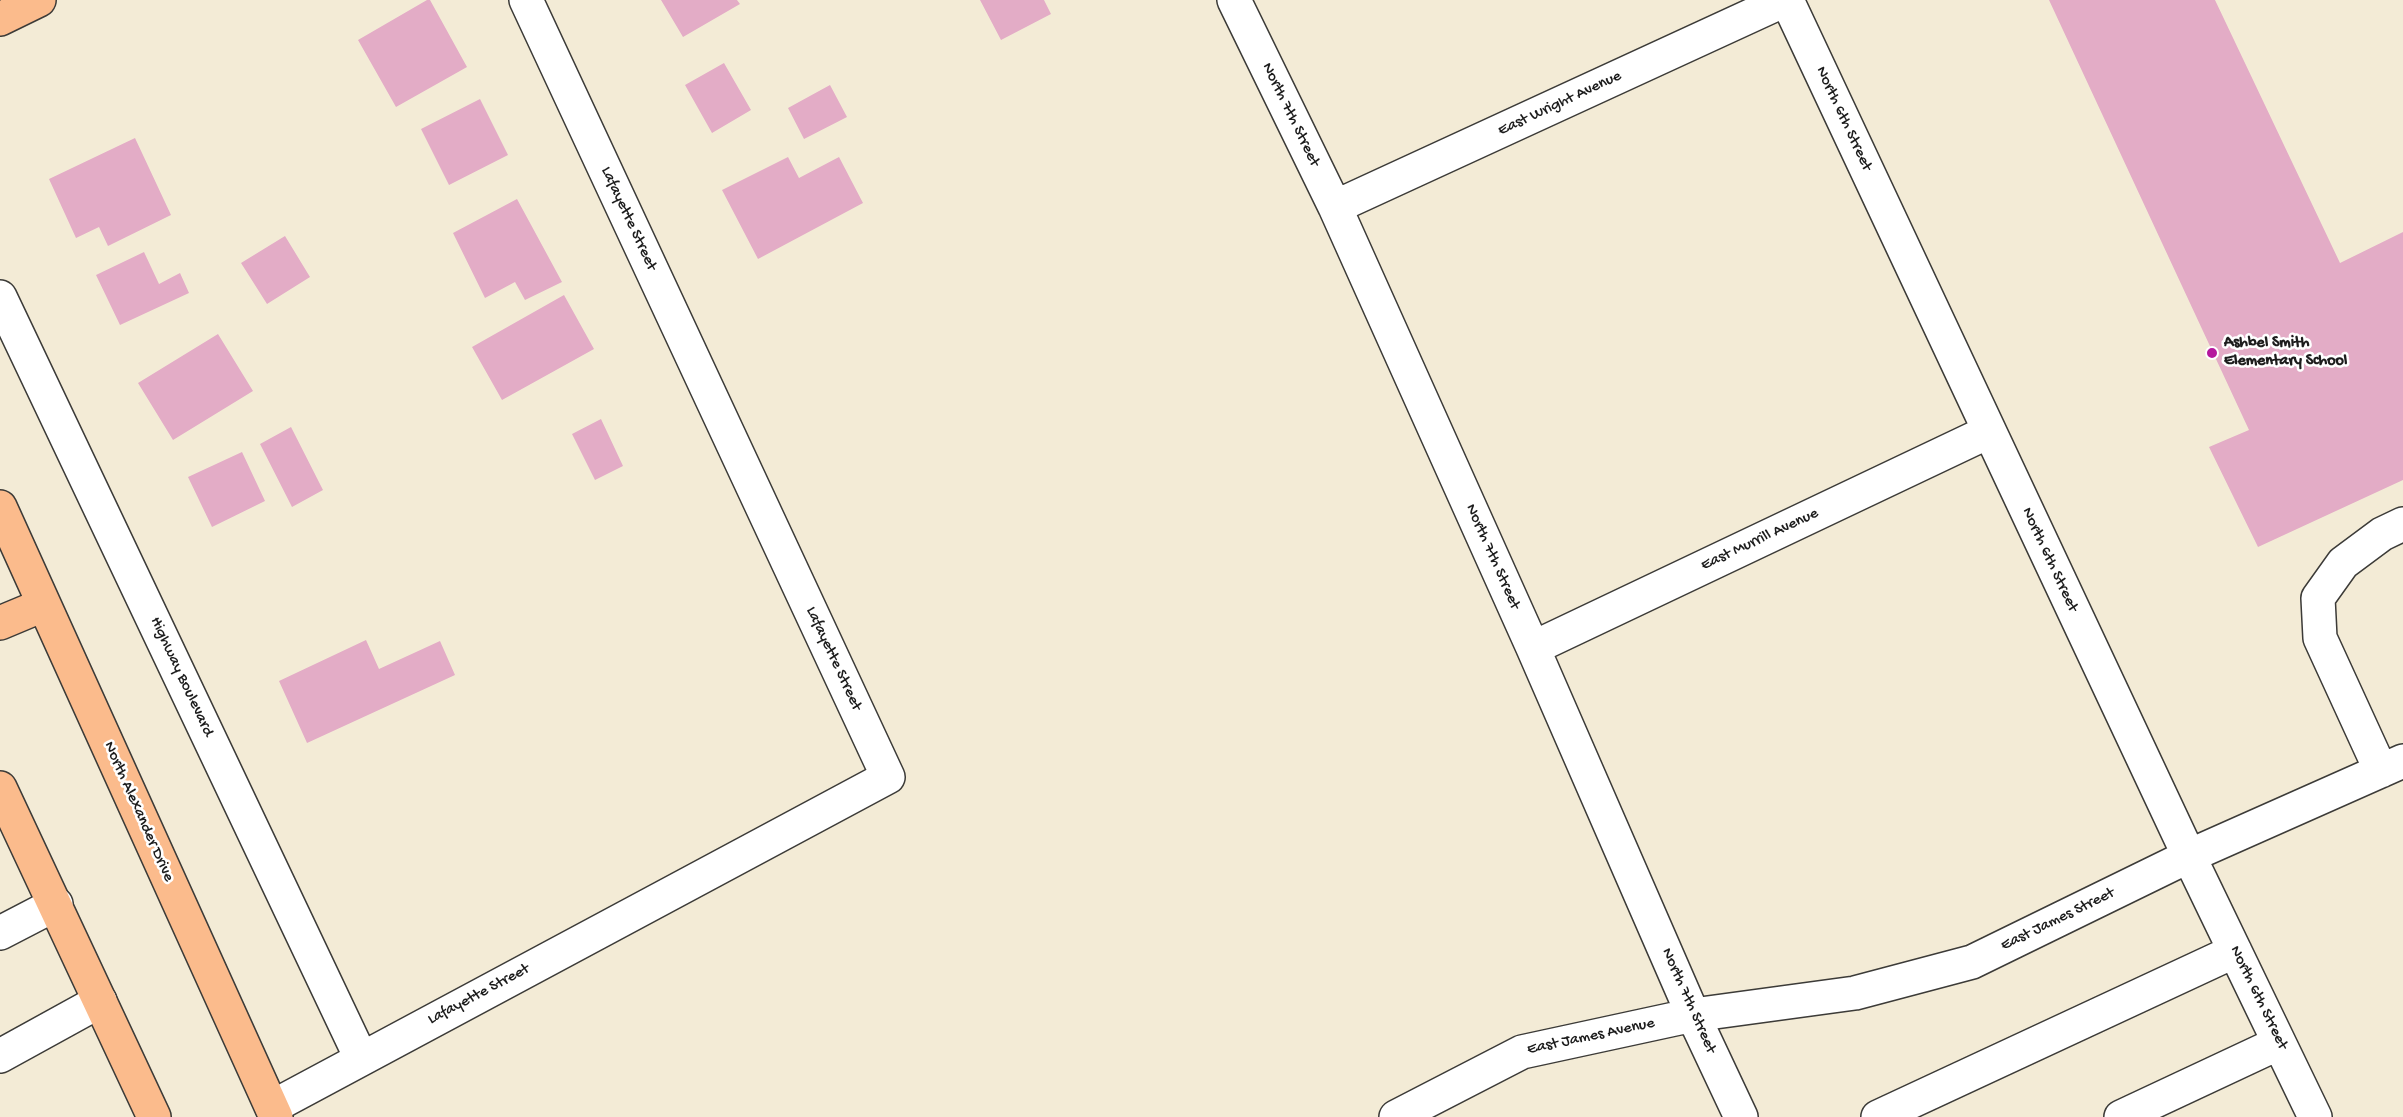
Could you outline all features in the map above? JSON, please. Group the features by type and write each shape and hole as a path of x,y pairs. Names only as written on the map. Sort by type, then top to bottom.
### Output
{"main road":[{"path":"0,19 39,0"},
{"name":"North Alexander Drive","path":"0,507 274,1112"},
{"path":"0,623 44,605"},
{"path":"0,788 154,1117"}],"street":[{"name":"Lafayette Street","path":"361,1058 888,777 526,0"},
{"name":"North 7th Street","path":"1234,0 1335,207 1533,648 1693,1015 1742,1117"},
{"name":"East Wright Avenue","path":"1335,207 1786,0"},
{"name":"North 6th Street","path":"1786,0 2188,856 2315,1117"},
{"name":"Highway Boulevard","path":"0,297 361,1058"},
{"name":"East Murrill Avenue","path":"1533,648 1988,432"},
{"path":"2392,766 2320,638 2318,598 2343,563 2382,534 2403,524"},
{"name":"East James Street","path":"1693,1015 1855,993 1972,962 2188,856 2392,766"},
{"path":"0,933 56,904"},
{"path":"1878,1117 2235,951"},
{"path":"0,1056 100,1001"},
{"name":"East James Avenue","path":"1396,1117 1522,1052 1693,1015"},
{"path":"2121,1117 2279,1044"},
{"path":"274,1112 361,1058"}],"building":[{"path":"430,0 467,67 396,107 358,40"},
{"path":"661,0 737,0 740,4 683,37"},
{"path":"980,0 1044,0 1051,14 1001,40"},
{"path":"2049,0 2215,0 2340,263 2403,232 2403,480 2258,547 2209,447 2249,430"},
{"path":"724,63 751,110 712,133 685,85"},
{"path":"830,85 847,117 804,139 788,108"},
{"path":"480,99 508,155 449,185 421,129"},
{"path":"135,138 171,215 108,246 99,227 76,238 49,179"},
{"path":"788,157 799,178 839,157 863,203 758,259 722,190"},
{"path":"517,199 562,282 525,300 515,282 485,298 453,233"},
{"path":"285,236 310,277 267,304 241,263"},
{"path":"144,252 159,284 180,273 189,293 120,325 96,275"},
{"path":"564,295 594,349 502,400 472,347"},
{"path":"218,334 253,391 173,440 138,383"},
{"path":"601,419 623,466 595,480 572,434"},
{"path":"291,427 323,490 292,507 260,444"},
{"path":"242,452 265,501 212,527 188,477"},
{"path":"366,640 379,669 440,641 455,675 307,743 279,681"}],"place":[{"name":"Ashbel Smith Elementary School","path":"2212,353"}]}
